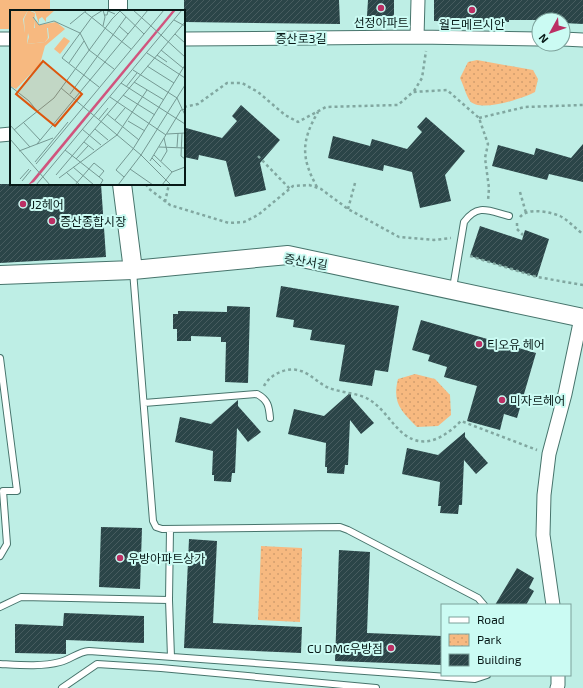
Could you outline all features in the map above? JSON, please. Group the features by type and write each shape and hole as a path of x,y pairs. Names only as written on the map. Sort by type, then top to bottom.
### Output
{"street":[{"path":"418,0 422,37"},
{"name":"증산로3길","path":"185,39 422,37 531,39"},
{"path":"571,39 583,40"},
{"path":"0,135 10,134"},
{"path":"122,185 133,270"},
{"name":"증산서길","path":"0,275 133,270 288,255 582,318"},
{"path":"553,604 543,535 544,495 549,454 566,394 582,318"},
{"path":"557,688 558,676"}],"lane":[{"path":"452,289 464,222 475,211 486,210 509,216"},
{"path":"133,270 153,521 156,527 170,529 340,527 478,598 483,604"},
{"path":"0,358 17,491 3,491 7,544 0,556"},
{"path":"144,403 250,393 260,395 266,401 269,407 270,418"},
{"path":"170,529 169,600 171,657"},
{"path":"0,607 21,597 169,600"},
{"path":"0,664 53,664 82,652 89,651 475,679 484,676"},
{"path":"62,688 97,664 161,668 376,688"}],"path":[{"path":"185,107 198,104 227,83 242,83 258,92 285,116 298,122 326,107 398,105 413,92 422,78 425,66 422,37"},
{"path":"413,92 447,90 479,118 488,144 485,158 489,188 486,210"},
{"path":"479,118 525,107 583,105"},
{"path":"317,188 307,169 304,148 310,126 318,111"},
{"path":"258,156 290,188"},
{"path":"348,209 355,183"},
{"path":"146,185 148,188 170,205 229,223 244,222 258,215 293,186 308,185 317,188 348,209 400,237 434,240 459,237 462,235"},
{"path":"165,202 169,185"},
{"path":"520,192 526,213"},
{"path":"523,236 517,230 516,224 522,215 526,213 544,212 561,217 583,234"},
{"path":"470,256 537,277 583,286"},
{"path":"260,395 266,382 273,374 300,370 330,388 368,399 378,406 405,435 420,440 436,440 447,435 461,422 549,454"}],"green space":[{"path":"0,0 50,0 50,10 10,10 10,29 0,29"},
{"path":"477,60 533,70 538,79 535,92 522,98 492,105 483,106 475,104 470,101 460,78 468,62"},
{"path":"415,374 435,379 450,395 451,415 438,426 417,427 399,406 396,394 398,379"},
{"path":"261,546 302,548 300,622 258,620"}],"building":[{"path":"184,0 339,0 340,24 185,22"},
{"name":"선정아파트","path":"368,0 394,0 394,16 367,16"},
{"path":"434,0 583,0 583,24 571,23 571,12 531,12 531,20 509,20 509,22 434,21"},
{"path":"241,105 280,140 260,163 266,190 235,197 226,161 199,155 198,160 185,157 186,128 222,138 237,121 232,116"},
{"path":"426,117 465,151 445,175 451,201 420,208 412,172 384,165 383,171 328,158 333,136 370,146 372,139 407,149 422,132 417,127"},
{"path":"583,144 583,182 549,174 547,180 492,166 498,145 534,155 536,148 571,158"},
{"name":"증산종합시장","path":"0,184 101,185 106,257 0,263"},
{"path":"480,226 522,240 525,230 549,239 537,277 470,256"},
{"path":"281,286 399,306 388,372 375,370 372,386 339,381 345,345 310,340 312,330 293,327 294,320 276,317"},
{"path":"227,306 250,307 248,383 225,382 226,342 221,342 221,337 191,336 191,341 177,341 177,329 173,329 173,314 178,314 178,311 227,312"},
{"path":"421,320 536,353 517,418 504,414 500,430 467,421 477,386 444,377 447,367 428,361 430,355 412,350"},
{"path":"351,392 351,397 374,423 361,434 350,420 348,465 345,465 344,474 327,473 327,467 325,467 326,443 288,434 294,409 324,416"},
{"path":"238,400 238,406 261,432 248,442 237,428 235,473 232,473 231,482 214,481 214,475 212,475 213,451 175,442 180,417 211,424"},
{"path":"465,432 465,437 488,463 476,474 464,460 462,505 459,505 458,514 440,513 441,506 438,506 440,482 402,474 407,448 438,455"},
{"name":"우방아파트상가","path":"101,527 142,528 140,589 99,587"},
{"path":"189,539 217,541 213,623 302,627 301,653 184,648"},
{"path":"339,550 370,552 367,633 441,636 441,665 335,661"},
{"path":"517,568 534,578 529,588 534,591 527,604 496,604"},
{"path":"64,613 144,616 144,643 66,640 66,654 15,653 15,624 63,626"}],"place":[{"name":"선정아파트","path":"381,8"},
{"name":"월드메르시안","path":"472,10"},
{"name":"J2헤어","path":"23,204"},
{"name":"증산종합시장","path":"52,221"},
{"name":"티오유 헤어","path":"479,344"},
{"name":"미자르헤어","path":"502,400"},
{"name":"우방아파트상가","path":"120,558"},
{"name":"CU DMC우방점","path":"391,648"}]}
